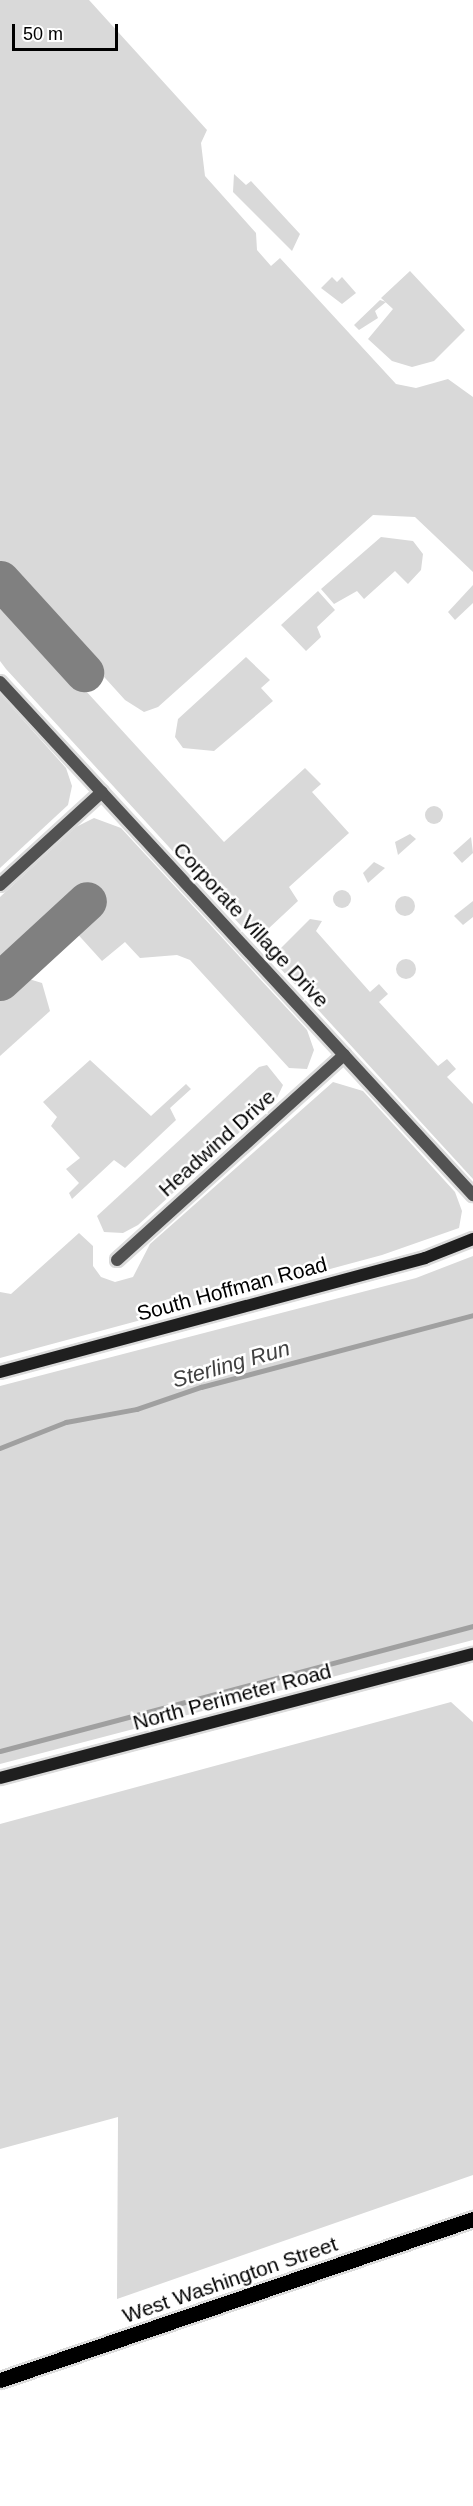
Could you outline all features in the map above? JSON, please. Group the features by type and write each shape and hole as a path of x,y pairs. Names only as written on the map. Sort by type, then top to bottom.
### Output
{"main road":[{"name":"West Washington Street","path":"0,2380 473,2219"}],"street":[{"name":"Corporate Village Drive","path":"0,682 473,1195"},
{"path":"0,885 102,792"},
{"name":"Headwind Drive","path":"117,1260 344,1055"},
{"name":"South Hoffman Road","path":"0,1372 425,1258 473,1239"},
{"name":"North Perimeter Road","path":"0,1778 473,1654"}],"shaded area":[{"path":"0,0 89,0 207,130 201,143 205,176 256,233 257,250 271,266 280,258 396,384 416,388 448,379 473,397 473,572 415,517 373,515 158,707 144,712 125,700 0,562"},
{"path":"234,174 246,185 251,181 300,234 292,251 233,192"},
{"path":"410,271 465,330 434,361 412,367 392,361 368,339 393,309 381,298"},
{"path":"332,277 337,282 342,277 356,293 342,304 321,288"},
{"path":"380,300 386,302 375,311 378,318 359,330 354,325"},
{"path":"381,537 413,541 423,554 421,570 408,584 395,571 364,599 357,591 334,604 321,589"},
{"path":"473,585 473,603 455,620 448,612"},
{"path":"318,591 335,610 317,627 321,637 306,651 281,625"},
{"path":"0,597 224,842 305,768 321,784 312,792 349,833 289,887 298,901 268,929 255,933 244,929 6,669 0,661"},
{"path":"246,657 270,680 261,688 273,701 214,751 183,748 175,737 178,719"},
{"path":"0,694 66,768 72,786 68,805 0,868"},
{"path":"434,806 440,809 443,815 440,821 434,824 428,821 425,815 428,809"},
{"path":"94,818 121,828 307,1030 314,1050 307,1069 289,1068 190,960 177,955 140,958 125,942 102,961 73,929 97,908 82,890 0,965 0,897 76,827"},
{"path":"410,834 416,839 398,855 395,842"},
{"path":"471,837 473,853 462,863 453,853"},
{"path":"374,862 385,868 368,883 363,873"},
{"path":"342,890 348,893 351,899 348,905 342,908 336,905 333,899 336,893"},
{"path":"405,896 412,899 415,906 412,913 405,916 398,913 395,906 398,899"},
{"path":"473,901 473,917 463,925 454,916"},
{"path":"310,919 322,921 316,931 370,992 379,984 388,994 379,1002 438,1066 447,1059 456,1069 447,1077 473,1104 473,1179 279,967 279,950"},
{"path":"406,959 413,962 416,969 413,976 406,979 399,976 396,969 399,962"},
{"path":"19,976 42,983 50,1011 0,1056 0,993"},
{"path":"90,1060 151,1116 186,1084 191,1089 170,1108 176,1120 125,1168 114,1160 72,1199 69,1193 79,1183 66,1169 80,1158 51,1126 57,1117 43,1102"},
{"path":"267,1065 283,1085 277,1098 138,1225 123,1233 104,1232 97,1216 259,1067"},
{"path":"333,1082 363,1091 455,1192 462,1211 459,1228 382,1255 0,1358 0,1292 11,1294 79,1233 93,1246 93,1266 101,1277 115,1282 133,1277 150,1244"},
{"path":"473,1256 473,1640 0,1764 0,1386 416,1278"},
{"path":"451,1702 473,1722 473,2175 117,2299 118,2117 0,2149 0,1824"}],"waterway":[{"name":"Sterling Run","path":"0,1448 66,1422 137,1409 201,1387 473,1315"},
{"path":"0,1751 473,1626"}],"taxiway":[{"path":"0,580 84,672"},
{"path":"0,981 87,901"}]}
